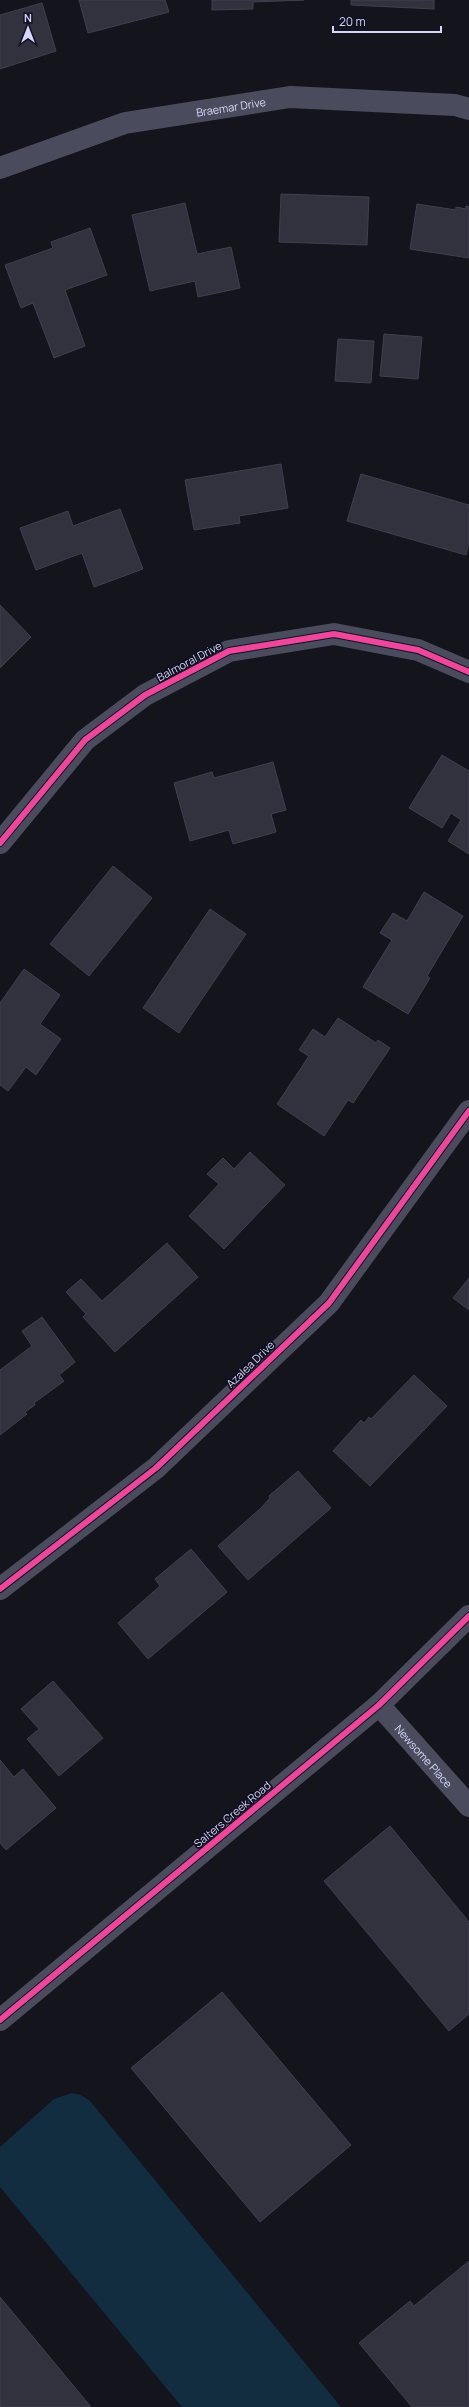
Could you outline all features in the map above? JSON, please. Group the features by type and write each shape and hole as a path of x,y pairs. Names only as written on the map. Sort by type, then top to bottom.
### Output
{"street":[{"name":"Braemar Drive","path":"0,168 125,123 290,97 455,105 469,108"},
{"name":"Balmoral Drive","path":"0,843 85,740 145,695 229,651 334,634 418,650 469,672"},
{"name":"Azalea Drive","path":"0,1589 156,1468 329,1303 469,1111"},
{"name":"Salters Creek Road","path":"0,2020 379,1704 469,1616"},
{"name":"Newsome Place","path":"379,1704 469,1806"}],"water":[{"path":"72,2093 81,2095 90,2101 341,2407 182,2407 0,2187 0,2147 54,2099"}],"building":[{"path":"79,0 165,0 169,12 88,33"},
{"path":"212,0 304,0 253,2 253,9 212,10"},
{"path":"351,0 434,0 434,9 351,5"},
{"path":"42,3 56,51 0,69 0,15"},
{"path":"281,194 369,197 367,245 279,242"},
{"path":"185,203 197,254 231,247 240,288 198,297 195,281 150,291 132,215"},
{"path":"417,204 456,210 456,207 466,209 466,206 469,207 469,258 410,249"},
{"path":"90,228 107,275 65,290 85,346 54,358 33,303 21,308 5,265 53,248 51,242"},
{"path":"384,334 422,337 418,379 380,376"},
{"path":"338,339 374,341 371,383 335,381"},
{"path":"281,464 288,508 239,516 240,523 194,530 185,480"},
{"path":"361,474 469,505 469,543 466,555 347,521"},
{"path":"120,509 143,569 94,587 82,553 36,570 20,528 68,511 73,526"},
{"path":"0,605 31,637 0,668"},
{"path":"442,755 469,771 469,854 448,841 461,820 451,813 442,828 409,808"},
{"path":"273,762 286,810 271,814 276,832 233,844 229,830 190,841 174,783 212,772 214,778"},
{"path":"113,866 152,898 89,976 50,944"},
{"path":"424,892 463,916 427,976 430,978 408,1014 363,987 392,940 380,933 393,913 407,921"},
{"path":"210,909 246,934 179,1033 143,1008"},
{"path":"24,969 60,995 40,1024 61,1039 36,1075 26,1067 8,1091 0,1085 0,1003"},
{"path":"338,1018 376,1043 378,1040 390,1048 353,1103 348,1100 324,1136 277,1104 309,1056 299,1050 313,1029 325,1037"},
{"path":"250,1152 285,1185 224,1249 189,1216 219,1184 207,1174 223,1158 234,1169"},
{"path":"167,1243 198,1277 115,1352 83,1317 86,1314 66,1292 81,1279 102,1301"},
{"path":"469,1278 469,1310 453,1298"},
{"path":"42,1317 75,1362 59,1375 64,1381 34,1403 35,1405 25,1412 27,1414 0,1435 0,1370 32,1346 22,1331"},
{"path":"414,1375 447,1406 370,1486 333,1451 361,1420 364,1423 369,1417 371,1419"},
{"path":"298,1471 331,1508 248,1580 218,1546 261,1508 270,1498 269,1496"},
{"path":"191,1549 227,1592 148,1659 118,1623 160,1586 155,1579"},
{"path":"53,1681 103,1738 59,1776 27,1739 39,1729 21,1709"},
{"path":"0,1760 14,1777 23,1769 56,1808 6,1850 0,1843"},
{"path":"390,1826 469,1922 469,2014 449,2031 324,1881"},
{"path":"222,1992 351,2145 260,2222 131,2068"},
{"path":"469,2261 469,2407 412,2407 359,2343 410,2301 414,2306"},
{"path":"0,2297 91,2407 0,2407"}],"cycle path":[{"path":"0,843 85,740 145,695 229,651 334,634 418,650 469,672"},
{"path":"0,1589 156,1468 329,1303 469,1111"},
{"path":"0,2020 379,1705 469,1616"}]}
